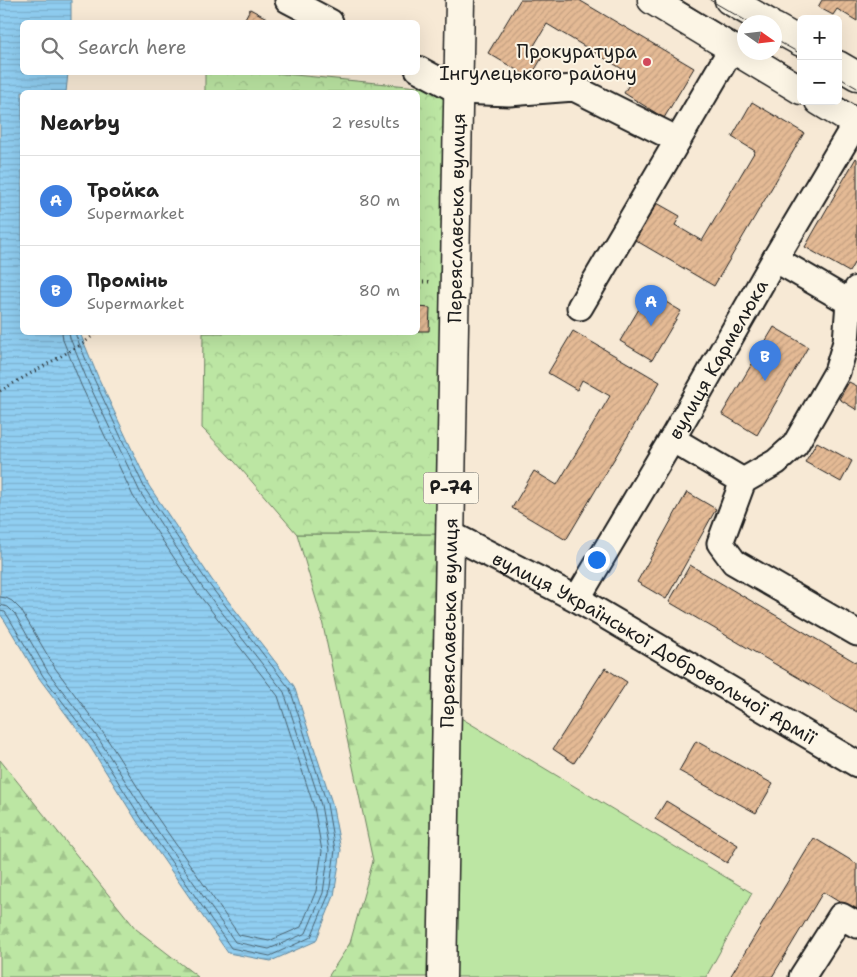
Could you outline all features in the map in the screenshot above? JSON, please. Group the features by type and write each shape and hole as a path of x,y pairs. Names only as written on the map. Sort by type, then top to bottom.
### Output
{"main road":[{"name":"Переяславська вулиця","path":"442,977 460,0"},
{"path":"652,0 797,88"},
{"path":"729,0 755,15"},
{"path":"782,31 797,40"},
{"path":"842,67 857,76"},
{"path":"826,105 857,123"}],"street":[{"path":"288,0 326,20"},
{"path":"580,307 732,48"},
{"path":"420,70 459,91 509,92 574,88 678,140"},
{"name":"вулиця Кармелюка","path":"578,599 775,259 857,123"},
{"path":"775,259 853,296 846,342 837,372 795,446 776,462 743,480 720,543 734,562 857,633"},
{"path":"672,439 743,480"},
{"name":"вулиця Української Добровольчої Армії","path":"450,534 578,599 857,764"},
{"path":"802,977 840,916 857,925"}],"path":[{"path":"0,391 84,343 93,335"}],"green space":[{"path":"205,75 295,75 459,91 450,534 297,534 235,462 202,428 203,335 420,335 420,90 205,90"},
{"path":"297,534 450,534 442,977 328,977 350,943 373,861 321,616"},
{"path":"446,709 752,893 706,977 442,977"},
{"path":"0,760 136,929 198,977 0,977"}],"water":[{"path":"0,0 71,0 71,20 20,20 20,75 68,75 66,90 20,90 20,335 81,335 98,377 149,486 212,580 294,686 332,803 341,850 334,896 316,941 271,961 228,953 138,823 89,745 39,678 0,614"}],"building":[{"name":"Прокуратура Інгулецького району","path":"520,0 579,0 694,68 664,118 624,93 634,76 547,24 532,49 543,56 530,78 488,53"},
{"path":"822,0 857,0 857,21 837,9 833,15 818,7"},
{"path":"250,9 270,20 244,20"},
{"path":"752,102 804,133 714,286 635,240 657,203 680,216 675,225 702,241 755,151 732,137"},
{"path":"856,158 857,258 849,272 805,247"},
{"path":"649,292 681,311 652,360 620,341"},
{"path":"420,307 430,308 429,331 420,331"},
{"path":"774,327 808,347 757,435 722,414"},
{"path":"573,331 660,382 566,540 512,508 534,471 557,485 610,396 582,380 577,390 548,373"},
{"path":"849,382 857,386 857,410 839,399"},
{"path":"817,442 852,461 841,482 805,462"},
{"path":"687,492 716,509 666,599 637,582"},
{"path":"690,565 857,663 857,712 669,602"},
{"path":"605,668 627,682 574,763 553,749"},
{"path":"696,741 773,784 756,813 679,771"},
{"path":"666,801 738,845 727,863 655,819"},
{"path":"814,838 857,864 857,913 823,892 772,977 730,977"}],"tram line":[{"path":"679,0 737,35"},
{"path":"710,0 737,16"},
{"path":"782,43 797,52"},
{"path":"780,60 797,71"},
{"path":"842,79 857,88"},
{"path":"842,98 857,107"}],"place":[{"name":"Прокуратура Інгулецького району","path":"647,62"},
{"name":"Тройка","path":"651,326"},
{"name":"Промінь","path":"765,381"}]}
